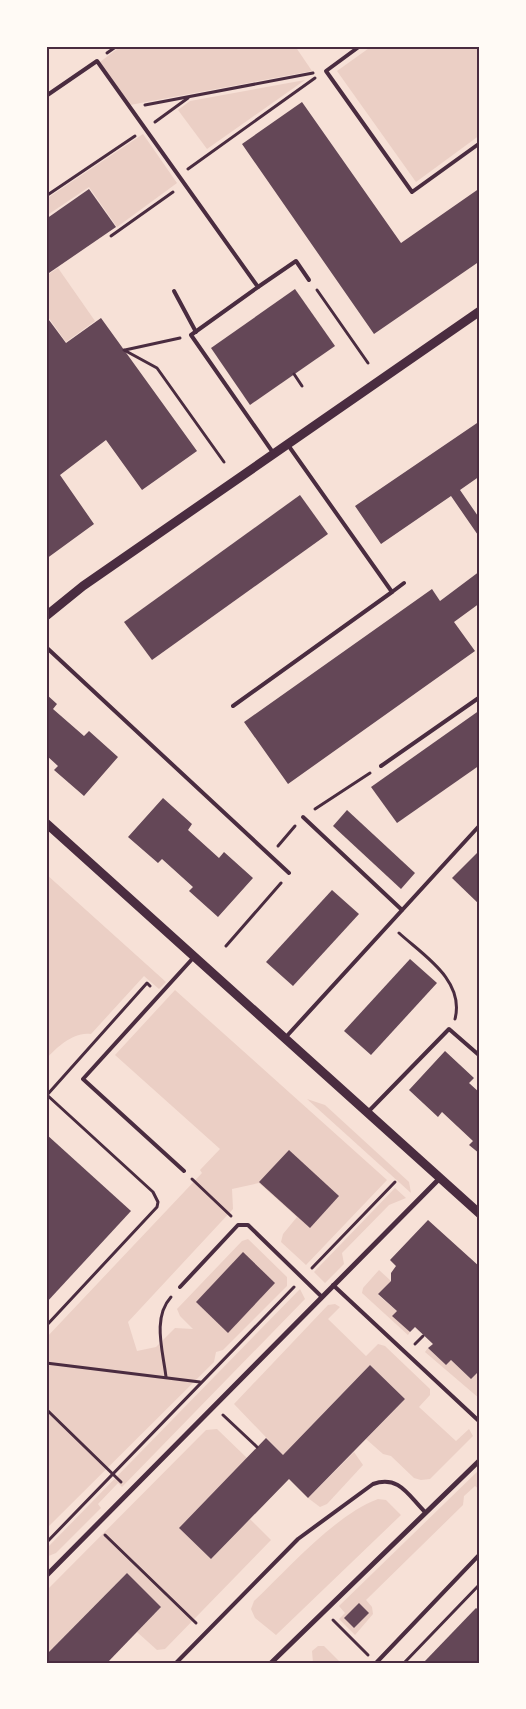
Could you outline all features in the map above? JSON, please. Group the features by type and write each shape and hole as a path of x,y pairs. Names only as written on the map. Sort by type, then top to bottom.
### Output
{"street":[{"path":"46,616 83,586 480,311"},
{"path":"46,823 480,1214"},
{"path":"46,1576 440,1178"},
{"path":"271,1663 480,1460"}],"lane":[{"path":"360,46 326,71 412,192 480,143"},
{"path":"46,96 97,61 258,287"},
{"path":"274,454 191,335 296,261 309,280"},
{"path":"174,292 196,332"},
{"path":"288,445 392,592"},
{"path":"233,706 404,583"},
{"path":"46,647 290,873"},
{"path":"382,766 480,697"},
{"path":"303,817 402,910"},
{"path":"284,1038 480,826"},
{"path":"184,1171 83,1079 194,956"},
{"path":"367,1113 449,1029 480,1056"},
{"path":"180,1287 240,1224 248,1225 322,1296"},
{"path":"333,1286 480,1422"},
{"path":"176,1663 298,1538 373,1484 386,1480 398,1484 425,1512"},
{"path":"376,1662 480,1554"}],"path":[{"path":"129,108 326,71"},
{"path":"178,176 326,71"},
{"path":"46,196 191,96"},
{"path":"111,236 184,184"},
{"path":"309,280 368,364"},
{"path":"191,335 124,350 157,368 224,462"},
{"path":"294,374 302,386"},
{"path":"270,854 303,817 382,766"},
{"path":"226,946 290,873"},
{"path":"390,924 448,979 456,997 456,1017 449,1029"},
{"path":"46,1326 157,1207 158,1202 153,1192 46,1095 147,984 159,995"},
{"path":"184,1171 240,1224"},
{"path":"166,1377 160,1319 165,1305 180,1287"},
{"path":"46,1362 201,1382 46,1543"},
{"path":"214,1406 257,1447"},
{"path":"46,1409 130,1491"},
{"path":"96,1526 205,1633"},
{"path":"404,1663 480,1584"},
{"path":"324,1611 376,1662"}],"shaded area":[{"path":"121,46 295,46 312,71 130,105 100,62"},
{"path":"372,46 480,46 480,135 416,182 337,71"},
{"path":"305,80 207,149 178,110 190,101"},
{"path":"143,134 177,183 117,227 89,187 46,216 46,199"},
{"path":"58,268 95,321 66,342 46,314 46,276"},
{"path":"46,874 166,982 159,989 144,976 91,1034 72,1037 46,1059"},
{"path":"175,990 387,1180 306,1265 281,1242 283,1234 297,1217 259,1183 232,1189 233,1209 128,1322 137,1351 156,1347 175,1328 193,1329 180,1316 177,1309 242,1241 248,1239 287,1277 287,1286 223,1350 216,1352 214,1362 46,1529 46,1338 202,1173 200,1170 220,1149 115,1055"},
{"path":"307,1099 325,1105 409,1182 411,1193"},
{"path":"395,1188 406,1198 389,1205 342,1253 344,1264 325,1283 314,1272"},
{"path":"379,1270 391,1281 378,1295 397,1311 393,1316 410,1332 408,1335 362,1293 363,1288"},
{"path":"300,1289 305,1299 122,1487 118,1483 98,1504 101,1508 56,1553 46,1557 46,1549"},
{"path":"335,1304 340,1307 328,1319 366,1356 378,1344 385,1346 430,1389 430,1395 419,1407 456,1441 469,1429 473,1436 430,1479 421,1480 414,1478 391,1456 383,1454 366,1439 405,1399 370,1365 283,1455 234,1404 328,1305"},
{"path":"428,1348 446,1365 451,1360 471,1379 480,1370 480,1399 425,1352"},
{"path":"217,1429 247,1458 179,1528 211,1559 250,1519 271,1540 165,1649 157,1650 137,1632 161,1607 127,1573 46,1655 46,1591 206,1430"},
{"path":"354,1452 363,1465 327,1504 320,1507 308,1498"},
{"path":"480,1469 480,1490 475,1486 464,1496 463,1505 366,1600 372,1607 373,1614 355,1635 339,1619 345,1613 339,1606"},
{"path":"378,1499 386,1500 401,1515 276,1635 255,1618 251,1609 254,1601 297,1559 345,1517"},
{"path":"318,1646 324,1646 341,1663 313,1663 312,1651"}],"building":[{"path":"302,102 401,243 480,188 480,261 374,334 242,144"},
{"path":"89,189 116,227 46,275 46,219"},
{"path":"295,289 335,346 250,405 211,348"},
{"path":"46,316 66,343 101,318 197,451 142,490 106,440 60,475 94,524 46,559"},
{"path":"480,421 480,476 460,490 480,519 480,538 451,496 381,544 355,506"},
{"path":"300,495 328,534 152,660 124,622"},
{"path":"480,571 480,603 454,622 475,651 288,784 244,722 432,589 440,601"},
{"path":"46,694 57,704 53,709 84,736 89,731 118,757 84,796 54,770 58,766 46,755"},
{"path":"480,710 480,765 397,823 371,787"},
{"path":"163,798 192,824 188,830 219,858 224,852 253,878 218,917 189,891 193,887 162,859 158,863 128,837"},
{"path":"347,810 415,873 401,889 333,826"},
{"path":"480,850 480,905 452,878"},
{"path":"332,890 359,914 293,986 266,962"},
{"path":"410,959 437,983 371,1055 344,1031"},
{"path":"445,1051 474,1078 469,1083 480,1093 480,1154 469,1145 473,1141 442,1112 438,1117 409,1090"},
{"path":"46,1134 131,1211 46,1303"},
{"path":"289,1150 339,1196 310,1228 259,1182"},
{"path":"428,1220 480,1267 480,1370 471,1379 451,1360 446,1365 428,1348 433,1344 415,1327 410,1332 392,1316 397,1311 378,1294 391,1281 391,1273 396,1266 390,1260"},
{"path":"243,1252 275,1283 228,1333 196,1302"},
{"path":"370,1365 405,1399 308,1498 289,1479 211,1559 179,1528 266,1438 283,1455"},
{"path":"127,1573 161,1607 107,1663 46,1663 46,1655"},
{"path":"359,1603 369,1613 354,1628 344,1618"},
{"path":"476,1608 480,1611 480,1663 426,1663 425,1661"}]}
